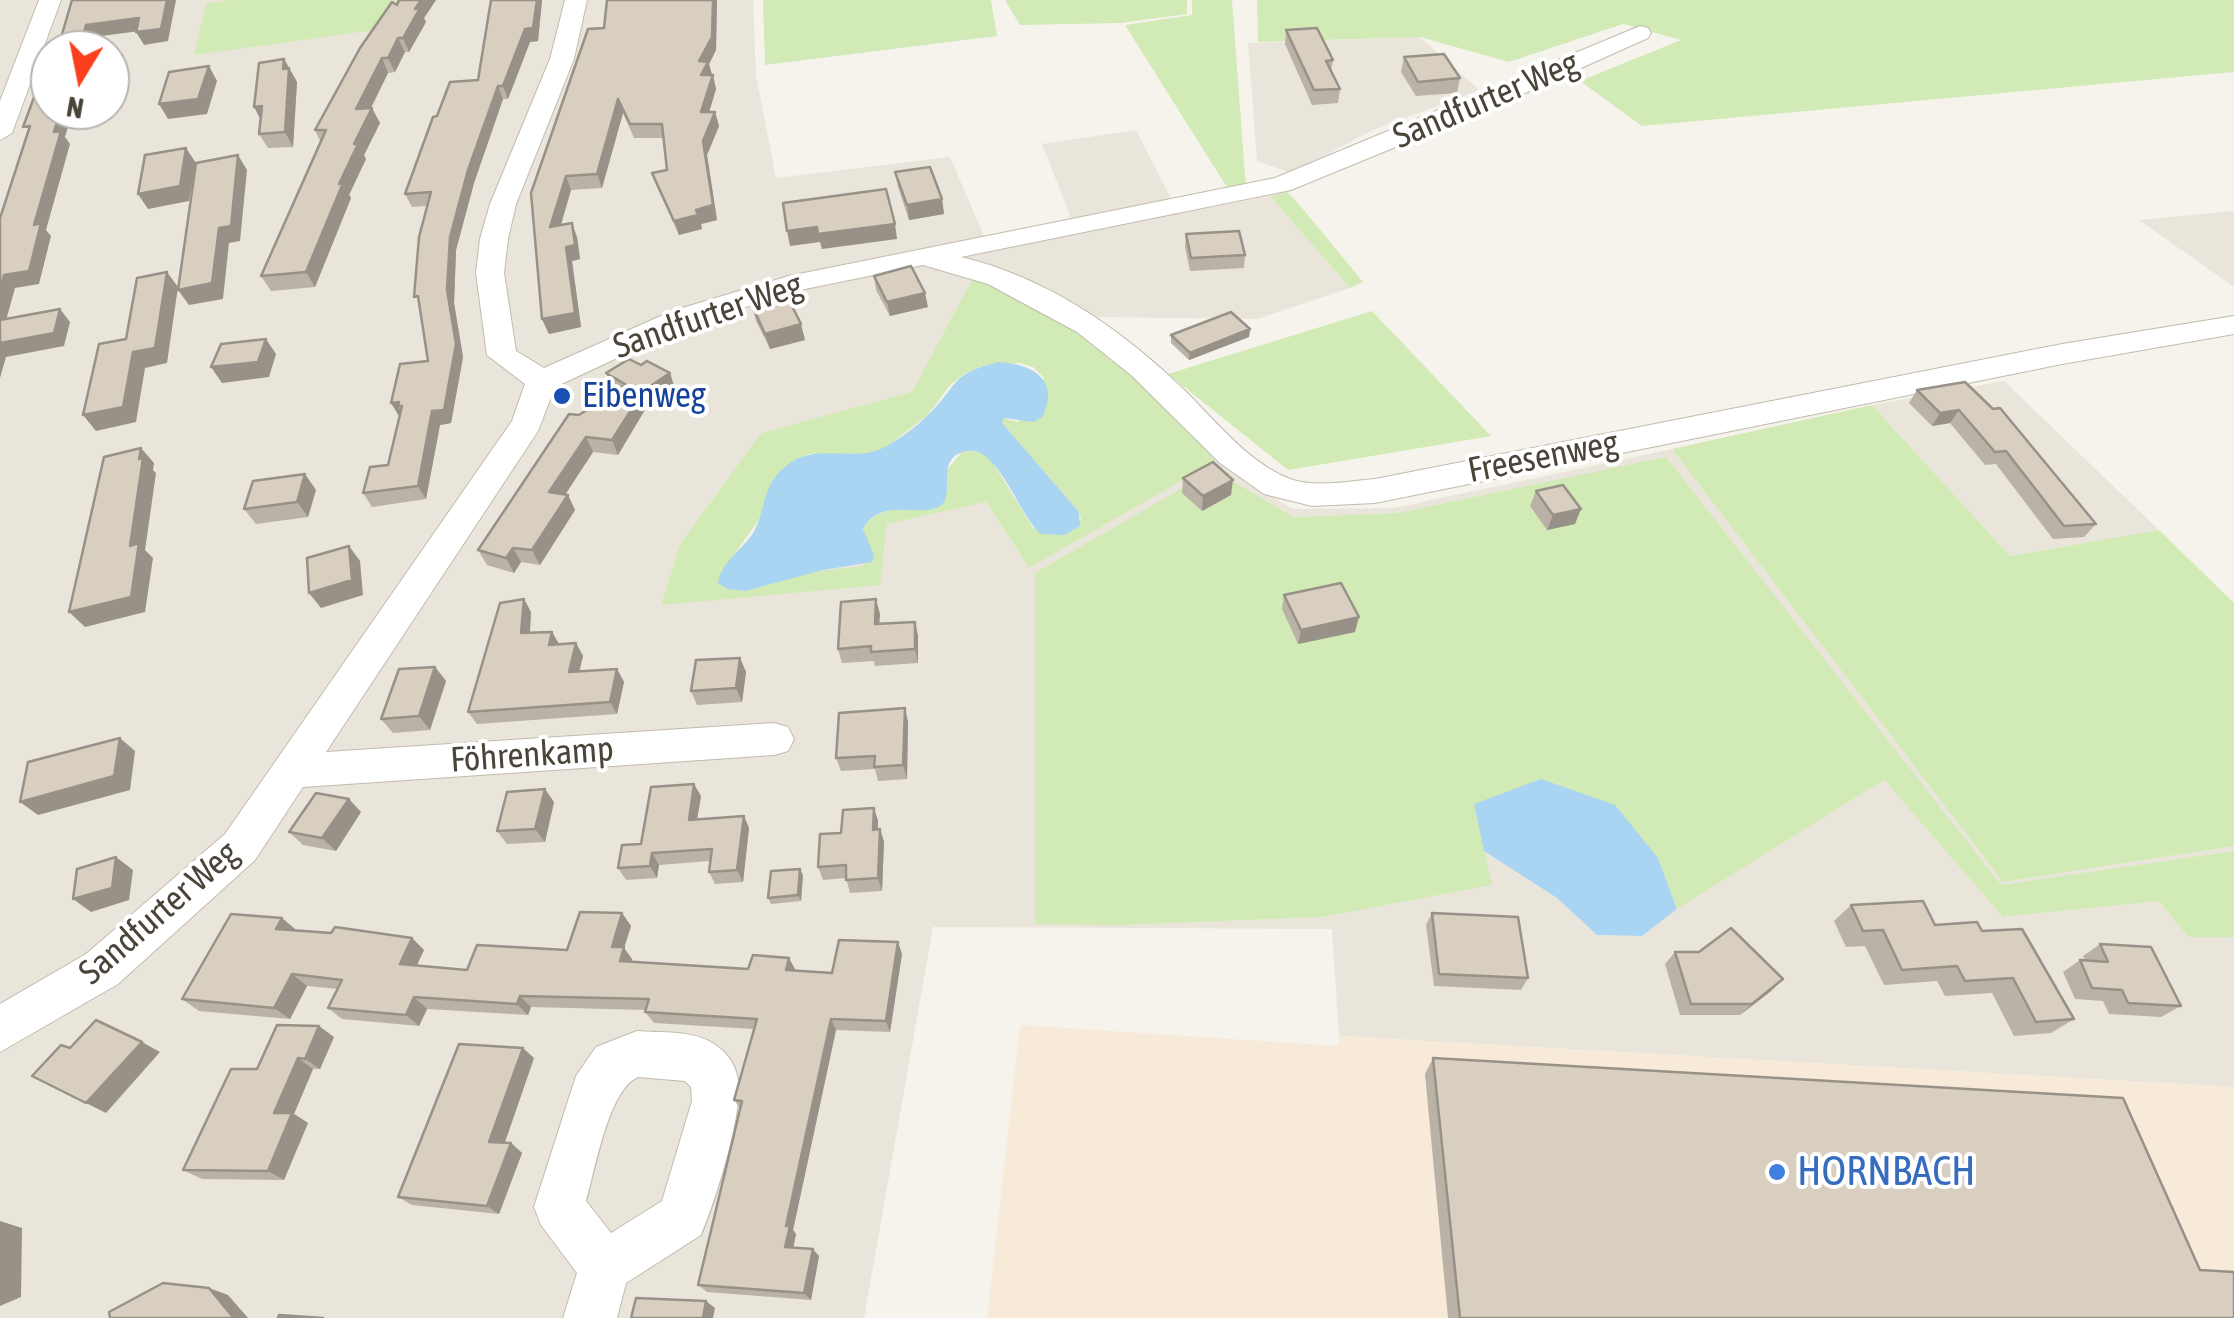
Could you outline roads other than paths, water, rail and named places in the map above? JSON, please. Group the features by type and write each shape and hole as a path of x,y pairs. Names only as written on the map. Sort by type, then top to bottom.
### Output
{"street":[{"path":"38,30 50,0"},
{"path":"542,381 502,355 490,273 503,204 562,59 576,0"},
{"name":"Sandfurter Weg","path":"0,1030 102,969 240,847 527,423 542,381 682,318 798,282 1267,189 1463,111 1640,33"},
{"path":"0,50 30,45"},
{"path":"0,133 30,52"},
{"name":"Freesenweg","path":"920,256 974,267 1088,323 1154,378 1238,461 1280,488 1320,494 1374,491 2043,358 2234,325"},
{"name":"Föhrenkamp","path":"290,770 774,739"},
{"path":"590,1318 604,1267"}],"water":[{"path":"999,362 1032,370 1045,383 1048,392 1043,416 1034,422 1004,418 1002,423 1079,512 1080,526 1064,535 1041,534 989,459 967,451 950,462 942,505 933,509 886,511 870,520 863,529 874,555 872,562 823,570 745,591 727,589 718,583 727,562 753,533 772,482 789,463 803,456 876,451 923,420 962,376"},
{"path":"1541,779 1615,805 1658,858 1677,909 1642,936 1597,935 1557,898 1484,851 1474,804"}],"place":[{"name":"Eibenweg","path":"562,396"},
{"name":"HORNBACH","path":"1777,1172"}]}
